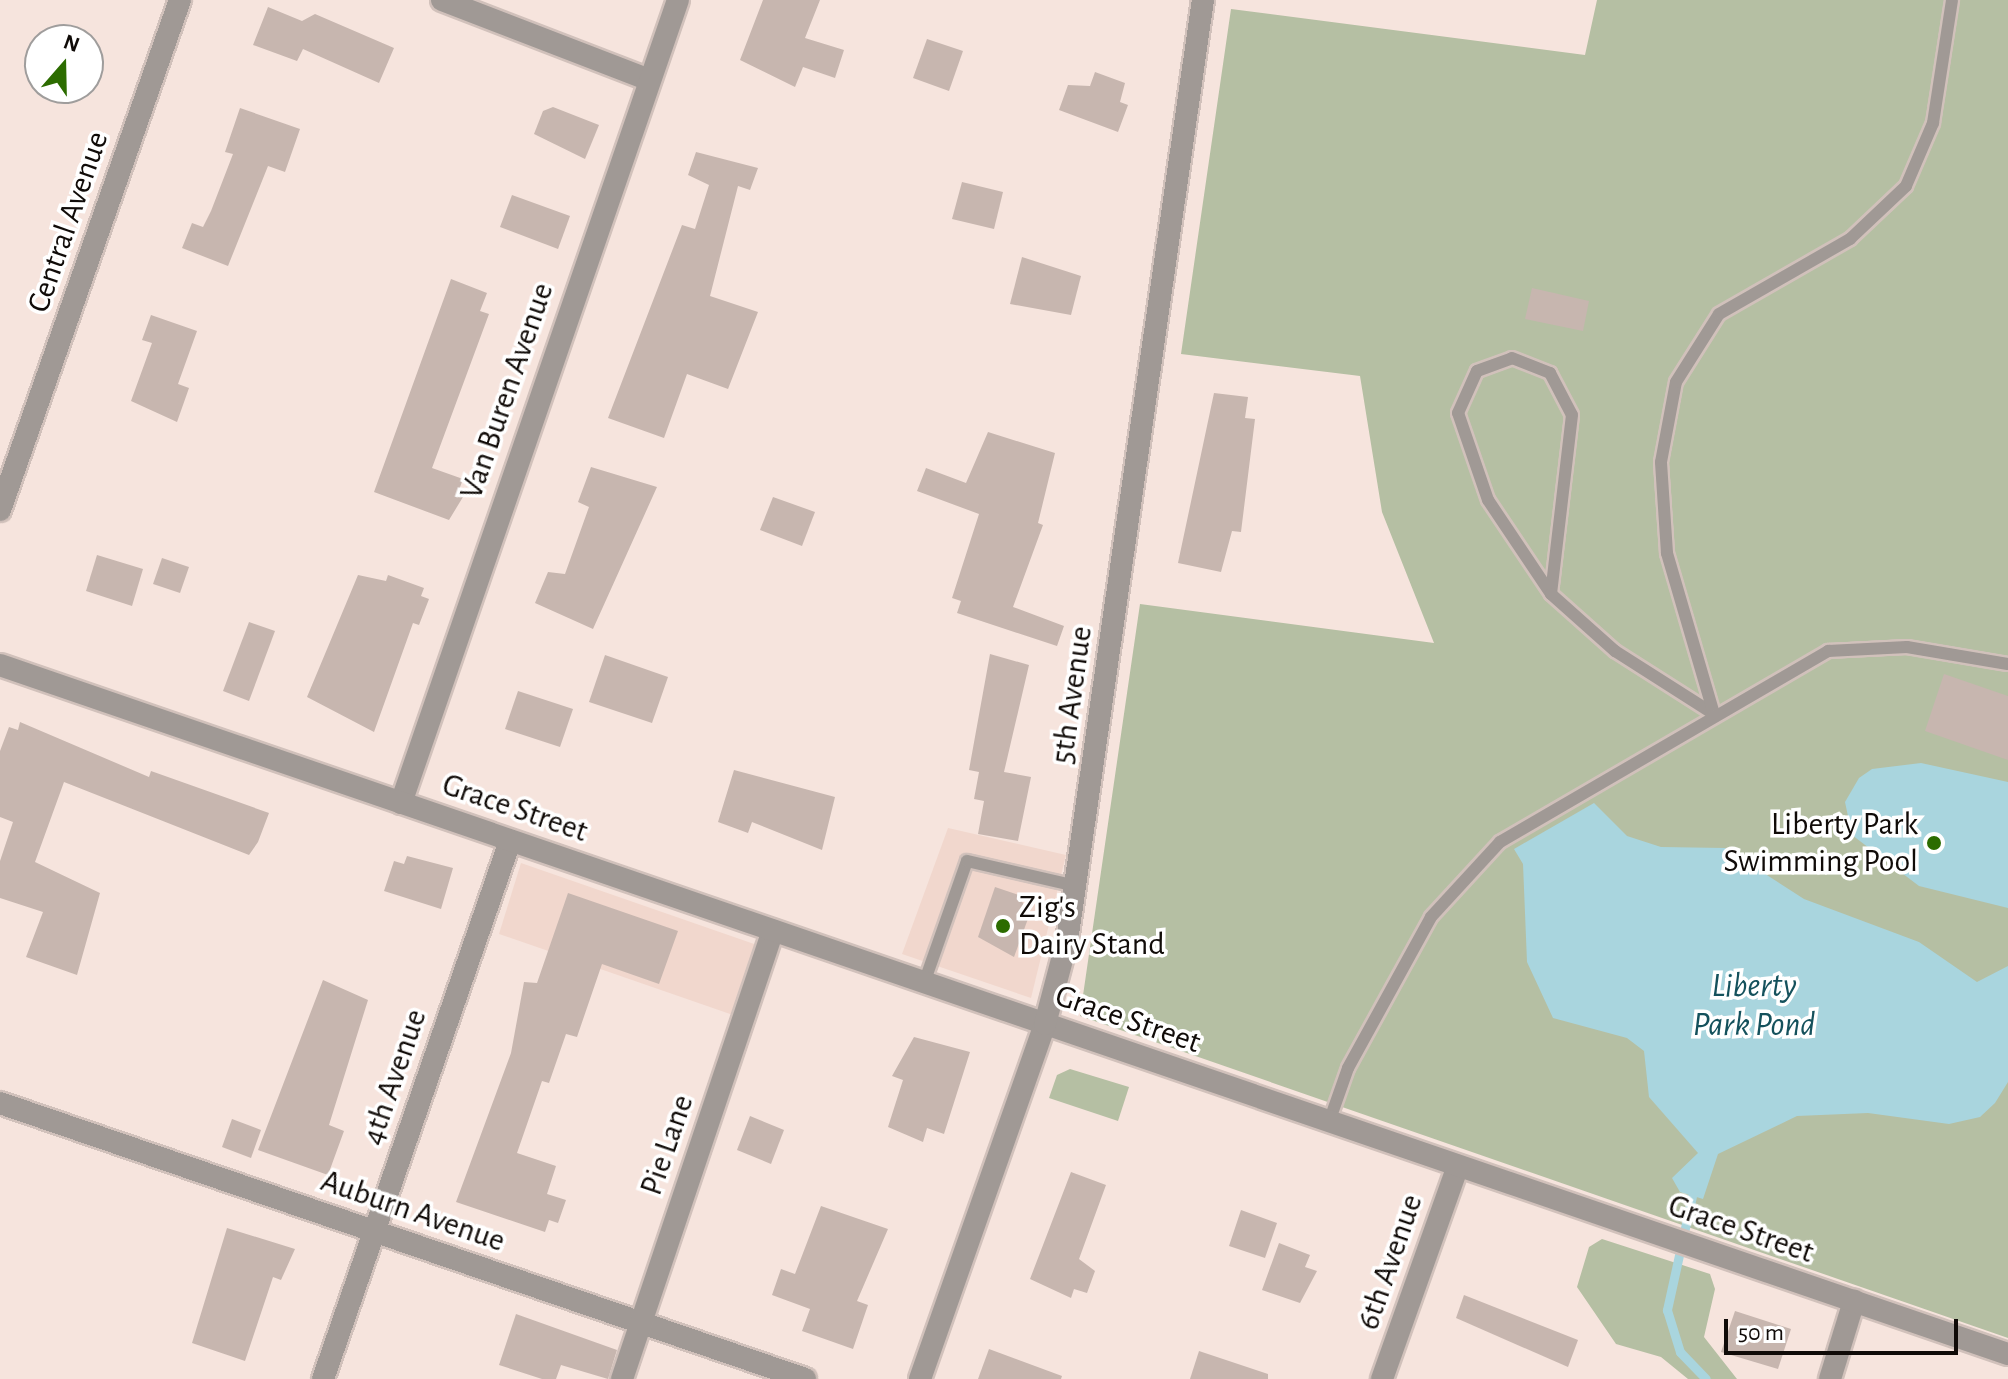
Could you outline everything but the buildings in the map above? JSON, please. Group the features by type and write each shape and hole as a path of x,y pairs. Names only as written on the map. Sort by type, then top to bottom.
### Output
{"street":[{"name":"Central Avenue","path":"0,510 180,0"},
{"path":"442,0 647,79"},
{"name":"Van Buren Avenue","path":"401,803 647,79 678,0"},
{"name":"5th Avenue","path":"920,1379 1045,1024 1076,886 1203,0"},
{"name":"Grace Street","path":"0,665 2008,1354"},
{"name":"4th Avenue","path":"323,1379 510,841"},
{"name":"Pie Lane","path":"622,1379 773,931"},
{"name":"Auburn Avenue","path":"0,1103 805,1379"},
{"name":"6th Avenue","path":"1382,1379 1458,1166"},
{"path":"1830,1379 1854,1301"}],"lane":[{"path":"1714,714 1667,553 1661,462 1676,382 1719,314 1850,239 1906,186 1933,123 1952,0"},
{"path":"1551,594 1572,415 1550,373 1512,358 1494,361 1463,391 1463,437 1488,500 1551,594 1602,641 1714,714"},
{"path":"1329,1122 1348,1068 1451,889 1500,842 1801,663 1852,646 1907,647 2008,664"},
{"path":"924,983 967,861 1076,886"}],"shaded area":[{"path":"948,828 1066,855 1031,998 902,954"},
{"path":"521,863 757,945 733,1015 499,934"}],"green space":[{"path":"1597,0 2008,0 2008,1338 1080,1016 1140,604 1434,643 1382,512 1360,376 1181,354 1231,9 1585,55"},
{"path":"1070,1069 1129,1087 1118,1121 1049,1098 1057,1075"},
{"path":"1602,1239 1710,1274 1715,1289 1704,1337 1737,1379 1688,1379 1661,1357 1616,1344 1577,1287 1589,1247"}],"water":[{"name":"Liberty Park Swimming Pool","path":"1921,763 2008,782 2008,908 1919,886 1852,835 1845,802 1859,778 1872,769"},
{"name":"Liberty Park Pond","path":"1594,803 1627,836 1661,847 1725,848 1804,899 1919,942 1977,982 2008,966 2008,1082 1995,1103 1980,1117 1949,1124 1868,1113 1797,1116 1718,1154 1703,1199 1680,1192 1672,1178 1698,1153 1649,1097 1644,1051 1627,1038 1553,1018 1527,962 1523,864 1514,849"}],"waterway":[{"path":"1692,1196 1667,1310 1680,1352 1706,1379"}],"place":[{"name":"Liberty Park Swimming Pool","path":"1934,843"},
{"name":"Zig's Dairy Stand","path":"1003,926"}]}
